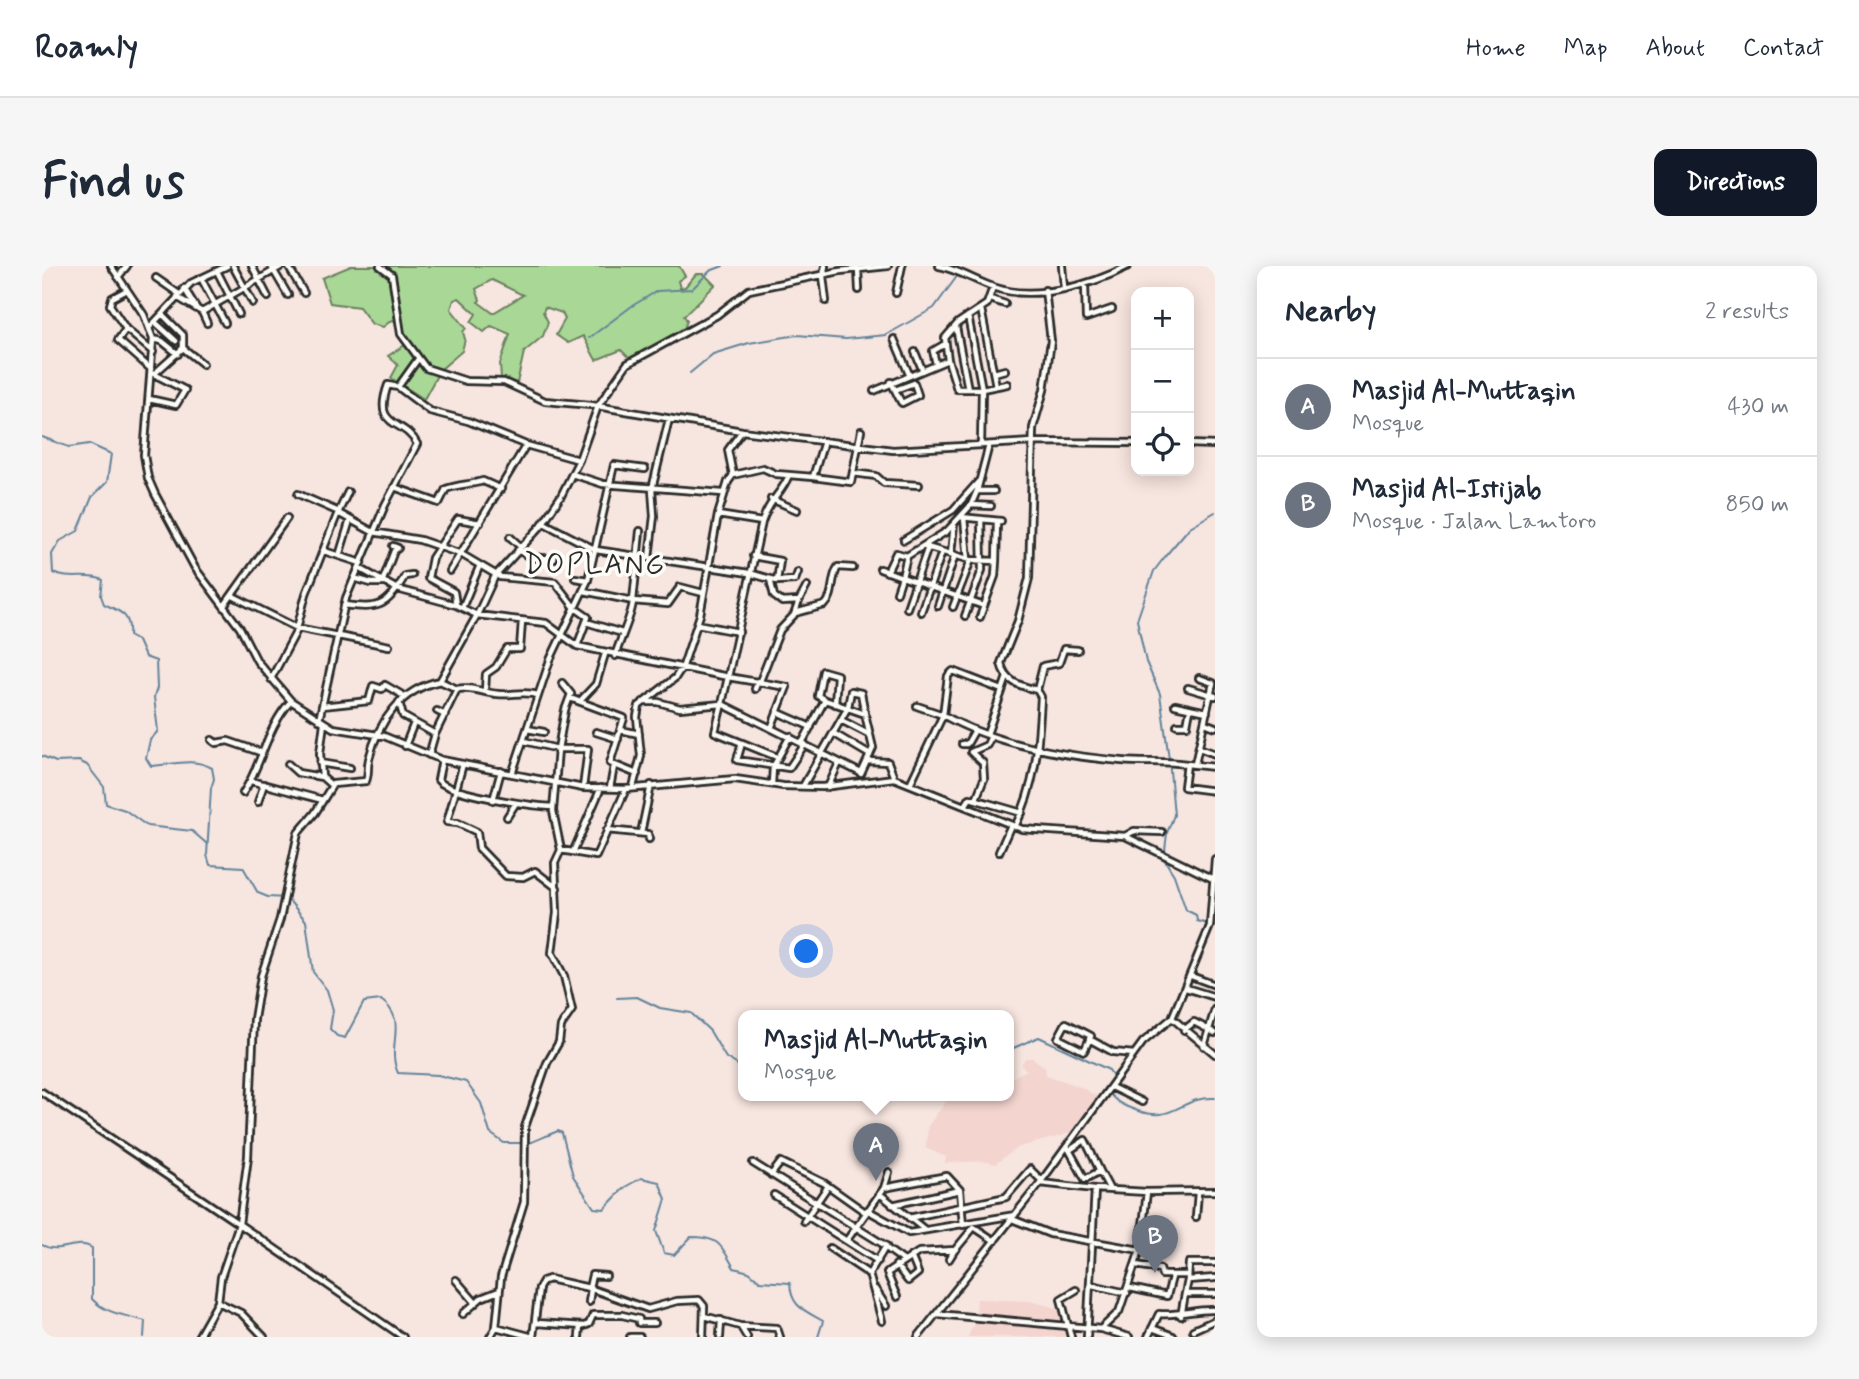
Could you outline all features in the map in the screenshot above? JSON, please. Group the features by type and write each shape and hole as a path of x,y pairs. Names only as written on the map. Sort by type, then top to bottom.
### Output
{"street":[{"path":"111,266 153,339 144,455 148,478 195,568 271,679 291,701 322,721 342,730 379,735 442,760 556,785 583,788 626,789 735,779 802,787 828,787 894,778 1013,826 1058,833 1125,836 1214,880"},
{"path":"118,277 127,266"},
{"path":"149,328 184,288 227,266"},
{"path":"233,266 253,303"},
{"path":"252,266 268,297"},
{"path":"199,311 259,279 272,268 282,266"},
{"path":"288,266 304,293"},
{"path":"380,266 392,275 401,334 426,368 442,375 474,382 504,382 544,401 598,406 742,431 893,450 1033,442 1131,443"},
{"path":"825,266 823,276 826,301"},
{"path":"440,681 477,615 495,576 544,523 579,460 598,406 627,363 717,315 748,290 858,269 888,266"},
{"path":"896,293 902,266"},
{"path":"939,266 1014,293 1099,281 1128,266"},
{"path":"1062,266 1064,287"},
{"path":"272,268 288,295"},
{"path":"858,269 859,290"},
{"path":"218,272 239,314"},
{"path":"156,278 199,311"},
{"path":"201,278 225,323"},
{"path":"1085,284 1086,318 1112,309"},
{"path":"993,287 990,299 981,309 956,326 945,338 945,344 956,388 982,389 1007,384"},
{"path":"184,288 207,323"},
{"path":"127,290 112,298 110,303 126,329 153,352"},
{"path":"1037,690 1017,685 1007,677 1001,663 1018,621 1029,578 1033,428 1044,390 1051,341 1045,290"},
{"path":"990,299 1005,304"},
{"path":"981,309 996,386"},
{"path":"152,373 183,348 183,335 162,314"},
{"path":"968,316 982,389 981,445"},
{"path":"155,322 176,341"},
{"path":"956,326 968,388"},
{"path":"126,329 118,340 152,373 186,390 176,405 149,399"},
{"path":"153,339 162,341 177,354"},
{"path":"894,339 909,374"},
{"path":"936,364 933,351 945,344"},
{"path":"183,348 203,364"},
{"path":"915,352 922,369"},
{"path":"398,387 418,359"},
{"path":"874,391 909,374 948,360"},
{"path":"994,373 1005,370"},
{"path":"891,383 902,403 918,395 914,383 895,390"},
{"path":"322,777 322,706 344,605 373,532 417,444 394,425 383,408 388,385 398,387 430,411 468,421 526,445 579,460"},
{"path":"649,558 654,516 652,489 669,419"},
{"path":"633,787 641,756 637,712 643,702 675,678 683,666 697,624 718,515 724,493 733,475 727,450 742,431"},
{"path":"733,475 762,468 776,474 848,483 853,473 861,431"},
{"path":"813,477 824,441"},
{"path":"1194,444 1215,445"},
{"path":"450,571 502,489 526,445"},
{"path":"887,572 896,553 907,556 926,547 962,517 977,491 989,445"},
{"path":"512,774 538,695 588,580 615,465 645,469"},
{"path":"853,473 876,476 884,483 919,485"},
{"path":"572,474 610,485 724,493"},
{"path":"777,757 715,732 739,632 748,573 762,522 771,499 785,486 789,475"},
{"path":"394,486 439,503 446,489 460,484 472,485 482,481 502,489"},
{"path":"904,540 953,510 979,481"},
{"path":"977,491 994,491"},
{"path":"271,679 297,628 313,575 348,492"},
{"path":"298,494 373,532 439,545 480,565 495,576 555,582 575,608 588,616 577,646"},
{"path":"771,499 797,510"},
{"path":"971,505 991,506"},
{"path":"718,515 762,522"},
{"path":"962,517 999,521 995,576 980,617"},
{"path":"953,607 969,560 962,517"},
{"path":"224,607 287,518"},
{"path":"459,607 454,592 428,578 430,562 458,519 480,523"},
{"path":"965,616 982,570 981,519"},
{"path":"339,556 351,520"},
{"path":"544,523 596,550 748,573 777,581 792,581 799,572"},
{"path":"938,607 953,555 954,523"},
{"path":"615,656 625,621 632,614 640,531"},
{"path":"385,581 394,551 398,548 392,547 397,536"},
{"path":"510,537 530,557 554,559"},
{"path":"921,612 940,551 936,537"},
{"path":"926,547 969,560 996,561"},
{"path":"906,608 926,547"},
{"path":"324,551 360,565 397,589 477,615 546,623 577,646 615,656 683,666 787,687 772,726"},
{"path":"753,556 780,561 777,581"},
{"path":"897,592 907,556"},
{"path":"995,570 996,561"},
{"path":"459,607 480,565"},
{"path":"795,613 825,605 831,597 833,574 838,567 853,568"},
{"path":"880,569 984,606"},
{"path":"344,605 375,608 390,600 405,576 412,575"},
{"path":"354,578 371,583 385,581"},
{"path":"575,578 588,580"},
{"path":"770,579 776,600 799,601"},
{"path":"755,689 780,630 795,613 807,586"},
{"path":"584,591 633,601 669,604 680,587 703,593"},
{"path":"233,596 297,628 335,638 389,646"},
{"path":"485,691 486,674 495,667 507,649 520,649 525,624 521,620"},
{"path":"586,622 622,633"},
{"path":"697,624 739,632"},
{"path":"999,852 1029,796 1040,747 1041,698 1037,690 1043,666 1059,663 1066,648 1078,650"},
{"path":"579,702 596,684 606,653"},
{"path":"835,704 837,675 823,671 818,696 825,701 865,714"},
{"path":"910,784 943,715 947,683 953,671 1002,690"},
{"path":"976,799 984,779 983,763 971,752 987,745 1007,677"},
{"path":"1195,765 1213,695 1213,682 1199,678"},
{"path":"198,1337 218,1302 221,1277 239,1224 248,1157 254,1019 263,968 284,901 298,832 331,785 345,780 364,783 369,758 399,701 424,684 440,681 457,689 467,687 501,695 517,691 538,695"},
{"path":"489,1337 496,1326 499,1291 524,1202 524,1143 531,1107 559,1042 561,1026 572,1006 562,970 552,953 558,888 555,863 561,850 553,807 558,748 571,691 562,683"},
{"path":"322,706 369,701 373,686 382,689 385,685 404,696"},
{"path":"1188,688 1213,695"},
{"path":"429,755 435,734 457,689"},
{"path":"802,787 841,720 851,691 861,693 873,744 861,773 861,781"},
{"path":"570,698 624,717 610,763 637,774"},
{"path":"243,793 251,782 260,752 291,701"},
{"path":"399,701 403,716 435,734"},
{"path":"742,743 736,760 791,768 825,701"},
{"path":"643,702 658,702 680,708 722,704 772,726 861,773"},
{"path":"1175,705 1207,712"},
{"path":"917,706 989,735 1040,747 1122,761 1215,767"},
{"path":"1177,725 1187,725 1190,709"},
{"path":"437,711 445,715"},
{"path":"778,712 811,727"},
{"path":"841,720 870,735"},
{"path":"405,746 414,723"},
{"path":"1205,723 1215,727"},
{"path":"527,729 544,732"},
{"path":"621,730 639,734"},
{"path":"962,744 967,744 975,730"},
{"path":"596,732 618,739"},
{"path":"833,733 869,758 888,762 894,778"},
{"path":"772,784 773,767 790,736"},
{"path":"212,740 216,743 228,741 260,752"},
{"path":"524,741 558,748 588,750 583,788"},
{"path":"1199,748 1215,754"},
{"path":"442,760 439,783 493,800 553,807"},
{"path":"828,787 839,763"},
{"path":"288,764 298,773 322,777 331,785"},
{"path":"320,764 350,768"},
{"path":"463,764 448,823 458,823 478,833 479,848 506,876 521,877 535,871 558,888"},
{"path":"1187,764 1184,787 1215,790"},
{"path":"610,788 614,765"},
{"path":"493,800 501,771"},
{"path":"251,782 323,800"},
{"path":"258,802 264,784"},
{"path":"641,833 651,785"},
{"path":"574,850 601,788"},
{"path":"561,850 574,850 596,856 626,789"},
{"path":"965,806 968,798 1022,813"},
{"path":"507,817 516,803"},
{"path":"607,830 641,833 649,835 649,839"},
{"path":"1125,836 1133,831 1162,832"},
{"path":"918,1337 1068,1148 1150,1035 1172,1018 1210,925 1215,859"},
{"path":"1191,976 1215,985"},
{"path":"1186,988 1215,997"},
{"path":"1204,1046 1215,1009"},
{"path":"1172,1018 1215,1054"},
{"path":"1184,1030 1192,1022 1215,1033"},
{"path":"1066,1023 1091,1036 1089,1039 1083,1052 1058,1037 1066,1023"},
{"path":"1089,1039 1120,1053 1135,1054"},
{"path":"1109,1090 1142,1102"},
{"path":"42,1092 403,1337"},
{"path":"1068,1148 1085,1140 1110,1191"},
{"path":"1068,1148 1086,1179 1100,1171"},
{"path":"753,1163 817,1200 904,1261"},
{"path":"771,1175 781,1163 828,1186 901,1232 927,1231 1014,1217 1049,1234 1140,1250"},
{"path":"909,1218 1006,1196 1030,1169 1040,1182 1110,1191 1215,1191"},
{"path":"847,1240 884,1188 889,1172"},
{"path":"884,1188 947,1176 960,1190 963,1225"},
{"path":"804,1221 828,1186"},
{"path":"1087,1337 1095,1189"},
{"path":"892,1205 960,1190"},
{"path":"1101,1329 1119,1312 1129,1291 1140,1250 1147,1192"},
{"path":"1196,1217 1198,1192"},
{"path":"880,1194 927,1231"},
{"path":"774,1195 808,1214 878,1261"},
{"path":"949,1259 974,1227 995,1241"},
{"path":"830,1248 869,1274 886,1306"},
{"path":"869,1274 886,1248"},
{"path":"897,1297 887,1273 919,1252 955,1250"},
{"path":"1181,1316 1191,1255"},
{"path":"897,1265 908,1281 918,1273 911,1256"},
{"path":"1189,1263 1215,1263"},
{"path":"1136,1265 1160,1269 1161,1275 1172,1277 1215,1278"},
{"path":"589,1302 591,1275 606,1276"},
{"path":"1091,1285 1167,1296 1172,1277"},
{"path":"456,1280 475,1302"},
{"path":"496,1326 533,1337 539,1288 543,1281 590,1289 641,1307 653,1308 696,1299 703,1303 704,1337"},
{"path":"875,1289 874,1299 883,1321"},
{"path":"1071,1337 1061,1298 1076,1290"},
{"path":"463,1314 475,1302 499,1291"},
{"path":"1185,1294 1215,1294"},
{"path":"218,1302 241,1313 264,1337"},
{"path":"641,1307 639,1323 655,1323"},
{"path":"1182,1309 1191,1312"},
{"path":"1148,1337 1159,1314 1181,1316 1191,1312 1215,1310"},
{"path":"536,1323 580,1326 589,1324 596,1314 639,1319"},
{"path":"937,1314 1101,1329 1129,1337"},
{"path":"704,1316 740,1326 777,1328 780,1337"},
{"path":"720,1337 721,1320"},
{"path":"1193,1330 1215,1320"},
{"path":"579,1337 580,1326"},
{"path":"740,1326 747,1337"},
{"path":"1152,1328 1172,1336"},
{"path":"631,1336 640,1337"}],"shaded area":[{"path":"1025,1058 1032,1058 1045,1067 1046,1075 1081,1087 1099,1098 1071,1133 1019,1147 995,1164 984,1161 945,1163 946,1157 926,1148 928,1126 947,1101 1014,1101 1014,1076 1027,1070 1021,1066"},
{"path":"977,1299 1029,1301 1062,1309 1068,1337 968,1337 976,1318"}],"green space":[{"path":"351,266 679,266 685,276 678,281 680,288 685,287 696,274 704,274 715,285 684,316 687,320 684,330 655,349 630,359 621,350 596,360 583,336 568,343 556,335 565,319 562,313 545,307 543,312 548,322 543,336 524,352 517,383 501,378 500,364 510,334 491,326 484,332 471,322 476,314 459,298 454,300 451,309 466,328 463,332 465,339 462,351 440,370 424,399 391,378 398,365 388,356 408,343 399,336 403,324 392,320 383,327 372,324 359,307 330,303 322,278","holes":["492,280 523,295 493,313 478,302 480,300 476,289"]}],"waterway":[{"path":"589,338 657,291 692,289 710,271 723,266"},
{"path":"690,373 713,354 749,343 797,335 846,339 886,335 934,308 958,275"},
{"path":"42,437 69,447 89,444 111,454 107,482 92,497 78,531 60,541 52,554 53,573 103,580 101,596 104,604 124,615 129,636 138,641 145,657 156,661 157,688 154,697 158,731 150,740 146,758 151,766 190,762 212,768 214,779 211,788 207,855 210,865 243,867 258,893 268,897 287,898 306,921 313,972 327,990 333,1010 330,1029 337,1036 345,1038 364,1002 381,1000 394,1016 394,1053 398,1073 438,1075 466,1082 481,1103 490,1133 504,1143 529,1143 558,1131 562,1133 573,1176 594,1208 604,1209 625,1187 641,1178 659,1182 666,1199 656,1231 664,1253 674,1255 691,1237 714,1241 722,1248 734,1268 749,1272 760,1281 790,1283 796,1303 823,1321 818,1337"},
{"path":"1208,924 1197,921 1196,915 1186,910 1174,875 1164,859 1167,833 1174,815 1169,759 1160,694 1146,662 1137,620 1154,571 1190,527 1215,512"},
{"path":"42,756 56,762 79,761 87,765 104,787 106,804 125,810 147,826 192,831 206,843"},
{"path":"617,998 637,997 660,1008 691,1013 710,1031 726,1058 738,1065"},
{"path":"1014,1048 1039,1037 1109,1070 1113,1076 1107,1087"},
{"path":"1108,1092 1126,1107 1157,1114 1167,1113 1192,1101 1215,1098"},
{"path":"42,1245 49,1248 86,1245 92,1248 92,1299 110,1311 145,1321 144,1337"}],"place":[{"name":"Masjid Al-Muttaqin","path":"876,1181"},
{"name":"Masjid Al-Istijab","path":"1155,1273"}],"district":[{"name":"DOPLANG","path":"595,563"}]}
